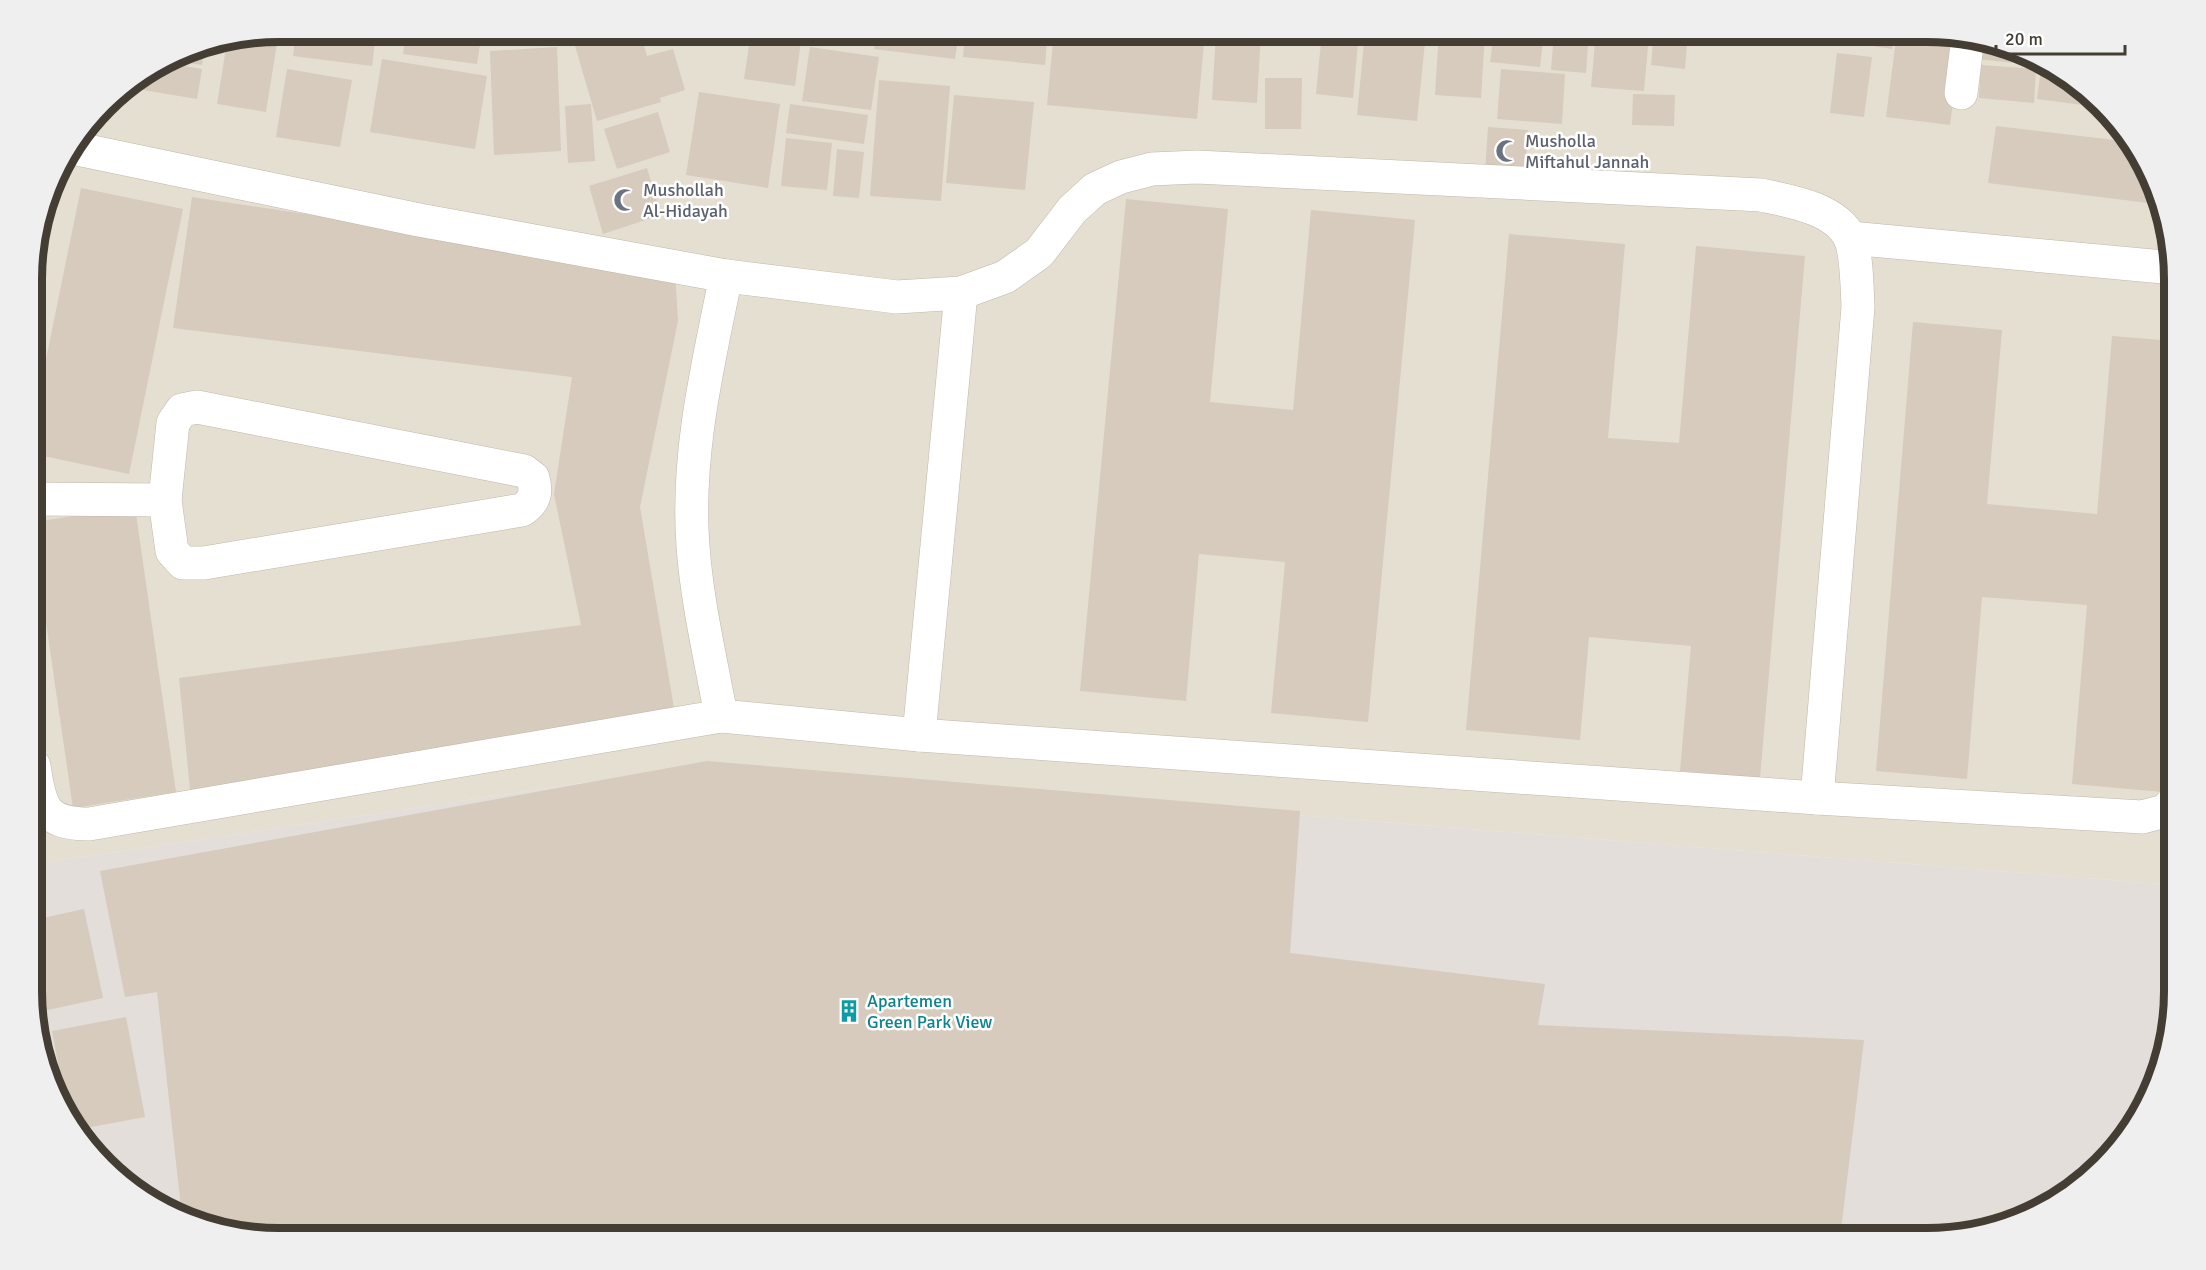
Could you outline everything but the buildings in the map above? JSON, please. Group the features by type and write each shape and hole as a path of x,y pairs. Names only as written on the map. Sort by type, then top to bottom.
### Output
{"street":[{"path":"1961,93 1967,46"},
{"path":"81,149 419,220 726,276 897,297 961,293 1005,277 1038,253 1072,210 1095,189 1121,177 1152,169 1197,166 1761,195 1799,204 1834,219 1850,238 1856,271 1858,307 1817,798"},
{"path":"1850,238 2163,267"},
{"path":"721,716 700,603 693,546 692,486 698,425 726,276"},
{"path":"919,735 961,293"},
{"path":"197,408 524,471 533,478 536,491 532,503 522,510 204,563 183,563 172,551 165,500 173,423 182,410 197,408"},
{"path":"42,499 165,500"},
{"path":"42,803 52,817 68,824 89,824 721,716 919,735 1817,798 2142,817 2164,811"}],"shaded area":[{"path":"279,42 1927,42 1958,44 1988,50 2032,66 2059,82 2095,111 2115,135 2140,174 2146,188 2156,218 2162,248 2164,279 2164,884 692,767 42,863 42,279 44,248 50,218 66,174 82,147 111,111 147,82 188,60 218,50 248,44"},
{"name":"Apartemen Green Park View","path":"692,767 2164,884 2162,1022 2156,1052 2140,1096 2124,1123 2095,1159 2059,1188 2032,1204 2018,1210 1993,1210 1992,1219 1958,1226 1927,1228 279,1228 248,1226 218,1220 188,1210 147,1188 111,1159 82,1123 66,1096 50,1052 44,1022 42,863"},
{"path":"1993,1210 2018,1210 2003,1215 1992,1219"}],"place":[{"name":"Musholla Miftahul Jannah","path":"1507,151"},
{"name":"Mushollah Al-Hidayah","path":"625,200"},
{"name":"Apartemen Green Park View","path":"849,1011"}]}
